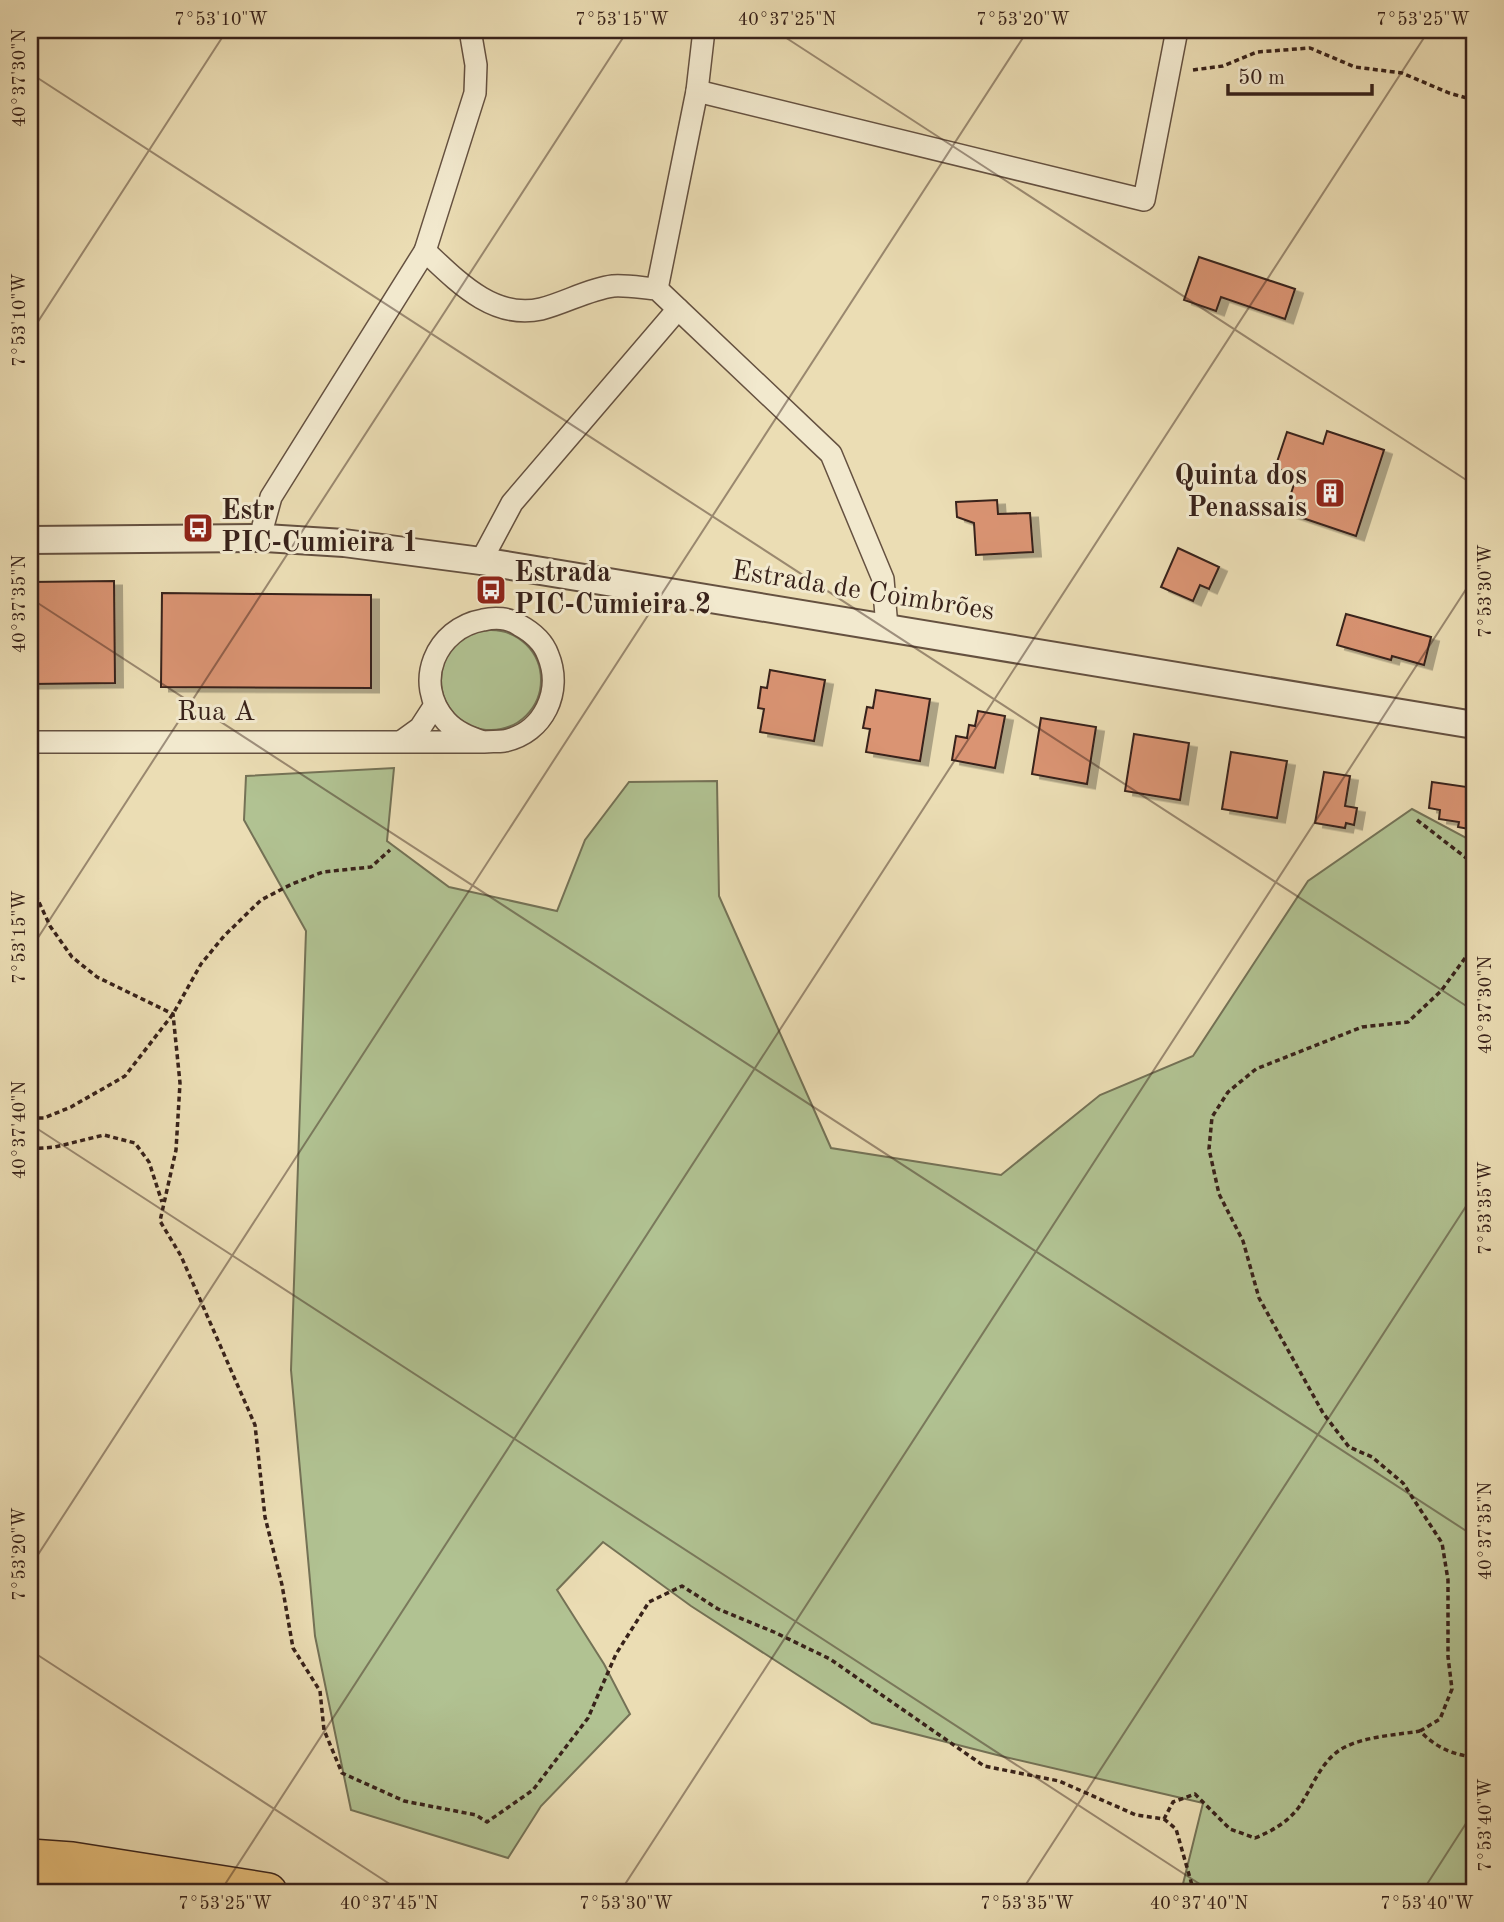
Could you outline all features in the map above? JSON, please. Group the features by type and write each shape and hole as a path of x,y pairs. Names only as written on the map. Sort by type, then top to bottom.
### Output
{"highway":[{"path":"30,1858 72,1861 268,1892"},
{"path":"30,1885 111,1892"}],"street":[{"path":"265,538 263,526 271,497 425,251 475,93 476,65 470,30"},
{"path":"657,289 697,91 704,30"},
{"path":"697,91 1144,200 1177,30"},
{"path":"425,251 463,286 485,300 512,310 538,310 613,286 657,289 831,454 883,579 887,628"},
{"path":"481,561 512,503 678,309"},
{"name":"Estrada de Coimbrões","path":"30,540 265,538 344,543 481,561 1474,725"},
{"path":"494,618 514,622 532,632 545,647 553,666 554,686 549,705 538,722 522,735 503,741 483,742 463,735 446,722 435,705 430,683 432,663 442,644 455,629 473,621 494,618"},
{"path":"402,741 420,727 435,705"},
{"name":"Rua A","path":"30,742 483,742"}],"path":[{"path":"1193,70 1223,66 1257,52 1310,48 1355,67 1402,73 1449,93 1474,100"},
{"path":"1417,820 1474,864"},
{"path":"30,1118 44,1118 71,1107 125,1076 173,1014 201,964 224,936 261,901 292,884 324,872 371,867 390,850"},
{"path":"30,853 32,887 50,926 72,957 97,977 173,1014"},
{"path":"1164,1819 1173,1802 1195,1794 1230,1829 1255,1838 1278,1828 1298,1808 1322,1767 1344,1747 1420,1731 1440,1719 1452,1689 1448,1657 1448,1580 1442,1543 1403,1483 1372,1457 1349,1447 1323,1413 1259,1298 1244,1241 1219,1194 1209,1149 1212,1117 1228,1092 1256,1069 1362,1027 1408,1022 1441,991 1468,954 1474,914"},
{"path":"173,1014 180,1083 176,1150 160,1221 181,1256 255,1425 265,1517 282,1585 293,1648 320,1691 324,1730 342,1773 404,1801 476,1815 487,1822 533,1790 588,1718 616,1654 649,1602 682,1586 718,1609 830,1659 984,1766 1059,1781 1136,1815 1164,1819 1176,1829 1192,1885 1191,1892"},
{"path":"30,1149 55,1147 104,1135 135,1143 149,1162 163,1207"},
{"path":"1420,1731 1432,1744 1461,1756 1474,1757"}],"green space":[{"path":"491,630 519,638 533,652 541,680 533,708 519,722 491,730 463,722 449,708 441,680 449,652 463,638"},
{"path":"394,768 387,841 449,887 557,911 585,840 629,782 717,781 719,896 831,1148 1001,1175 1100,1095 1193,1056 1308,881 1412,809 1474,842 1474,1892 1181,1892 1203,1803 872,1723 691,1606 603,1542 557,1590 604,1664 630,1714 541,1806 508,1858 351,1810 315,1636 291,1370 306,931 244,820 246,776"}],"building":[{"path":"1199,257 1295,289 1285,319 1221,297 1216,311 1184,300"},
{"name":"Quinta dos Penassais","path":"1327,431 1384,450 1356,536 1285,512 1297,475 1275,468 1287,432 1323,444"},
{"path":"997,500 998,514 1030,513 1033,552 976,555 974,523 957,517 956,502"},
{"path":"1178,548 1219,567 1209,589 1200,585 1193,601 1161,587"},
{"path":"114,581 115,683 30,684 30,582"},
{"path":"162,593 371,595 371,688 161,687"},
{"path":"1346,614 1431,637 1424,665 1392,656 1391,660 1337,645"},
{"path":"770,670 825,680 814,741 760,732 764,709 758,708 761,687 767,688"},
{"path":"876,690 930,699 920,761 866,752 870,729 863,728 867,707 873,708"},
{"path":"978,711 1005,716 995,768 952,760 956,736 967,738 969,725 975,726"},
{"path":"1041,718 1096,727 1087,784 1032,774"},
{"path":"1134,734 1189,743 1180,800 1125,791"},
{"path":"1231,752 1287,761 1277,818 1222,809"},
{"path":"1324,772 1350,776 1345,806 1357,808 1354,825 1346,823 1345,828 1315,823"},
{"path":"1432,782 1474,788 1474,838 1468,837 1469,829 1458,827 1459,822 1439,819 1440,810 1429,808"}],"place":[{"name":"Quinta dos Penassais","path":"1330,493"},
{"name":"Estr PIC-Cumieira 1","path":"198,528"},
{"name":"Estrada PIC-Cumieira 2","path":"491,590"}]}
